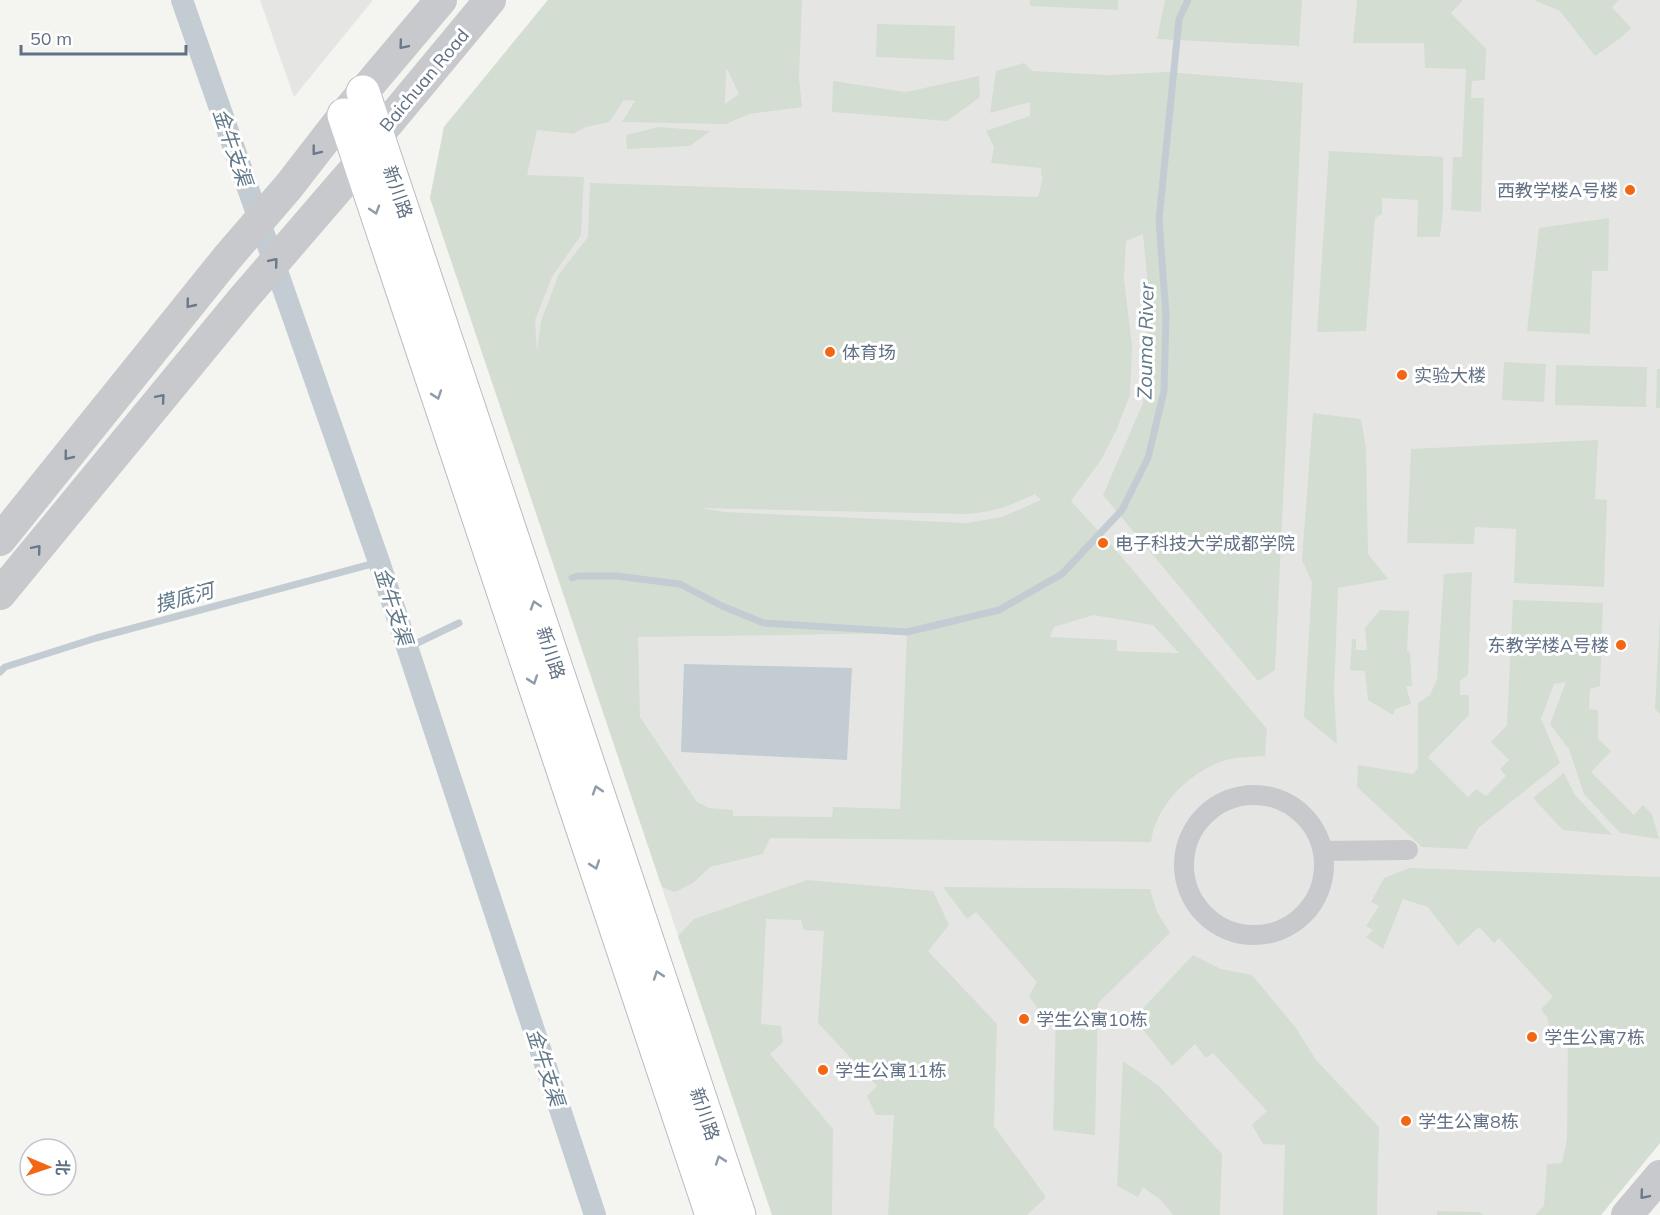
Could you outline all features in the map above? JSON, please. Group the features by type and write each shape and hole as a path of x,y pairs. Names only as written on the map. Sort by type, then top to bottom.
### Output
{"main road":[{"name":"新川路","path":"354,104 378,135 739,1215"},
{"name":"新川路","path":"354,104 360,163 712,1215"}],"street":[{"path":"0,540 227,258 441,0"},
{"name":"Baichuan Road","path":"0,594 242,300 360,163 378,135 490,0"},
{"path":"1251,793 1273,796 1294,806 1310,822 1323,851 1324,866 1320,889 1308,910 1290,926 1268,934 1245,935 1222,928 1203,915 1189,895 1183,872 1184,849 1193,827 1208,810 1228,798 1251,793"},
{"path":"1323,851 1408,850"},
{"path":"1627,1215 1660,1176"}],"shaded area":[{"path":"260,0 373,0 294,97"},
{"name":"电子科技大学成都学院","path":"548,0 1660,0 1660,1143 1601,1215 772,1215 430,198 444,127"},
{"path":"548,0 802,0 799,77 802,107 749,114 726,124 622,122 635,101 624,100 609,122 586,127 573,134 537,130 527,175 584,177 581,235 552,277 535,320 537,352 541,321 559,274 588,237 590,183 1038,197 1043,177 1041,168 991,163 994,147 986,131 1030,116 1030,102 990,113 996,71 1024,63 1032,71 1108,75 1167,72 1303,83 1275,670 1258,681 1103,495 1143,403 1149,296 1143,234 1126,241 1124,279 1132,345 1130,395 1116,431 1101,460 1071,501 1114,548 1267,729 1265,756 1236,758 1221,762 1193,777 1170,799 1154,827 1151,842 770,838 763,854 710,867 693,883 675,892 662,887 430,198 444,127","holes":["726,70 739,94 725,104","1035,494 1041,500 1002,517 967,523 725,512 701,508 966,514 1010,505","1093,615 1153,625 1179,653 1117,651 1117,640 1050,637 1054,627","907,633 900,809 833,807 832,817 733,816 733,810 709,808 697,802 640,717 638,637"]},
{"path":"1030,0 1118,0 1118,10 1030,6"},
{"path":"1165,0 1302,0 1299,46 1157,39"},
{"path":"1357,0 1463,0 1451,13 1486,49 1485,80 1472,81 1471,98 1484,98 1481,212 1451,210 1453,157 1462,157 1466,69 1425,68 1424,43 1353,43"},
{"path":"1534,0 1619,0 1612,7 1631,28 1595,56 1560,11"},
{"path":"877,24 955,26 954,60 876,57"},
{"path":"979,76 980,97 947,121 832,112 833,81 906,92"},
{"path":"658,127 710,131 690,146 627,149 626,135"},
{"path":"1329,151 1443,157 1443,209 1440,237 1417,237 1418,200 1382,198 1382,214 1375,218 1366,331 1317,332"},
{"path":"1609,218 1608,271 1592,271 1590,334 1527,331 1539,228"},
{"path":"1504,362 1546,364 1544,402 1502,400"},
{"path":"1556,365 1647,367 1646,407 1555,405"},
{"path":"1657,369 1660,369 1660,408 1656,408"},
{"path":"1313,413 1361,419 1366,448 1368,554 1388,579 1338,588 1334,693 1337,744 1304,717 1312,582 1302,560"},
{"path":"1598,440 1595,499 1607,500 1604,587 1514,583 1516,529 1475,527 1474,544 1407,543 1411,449"},
{"path":"1472,572 1468,675 1460,681 1460,695 1469,695 1469,715 1428,757 1468,797 1476,789 1486,796 1506,776 1500,769 1509,760 1491,742 1507,725 1513,600 1603,603 1600,686 1590,689 1589,709 1598,710 1598,739 1611,751 1591,772 1634,815 1643,805 1652,814 1659,839 1620,833 1584,794 1569,749 1550,724 1566,682 1554,684 1541,719 1560,763 1478,828 1467,849 1422,847 1357,787 1358,765 1413,774 1418,768 1418,703 1430,695 1437,679 1444,574"},
{"path":"1380,610 1409,611 1407,650 1410,653 1412,686 1406,686 1411,704 1395,709 1393,715 1368,700 1365,671 1350,670 1352,639 1356,639 1356,650 1367,650 1365,628"},
{"path":"1660,616 1660,714 1655,709"},
{"path":"684,664 852,668 847,760 681,752"},
{"path":"1564,773 1575,795 1612,835 1563,830 1533,798"},
{"path":"1410,868 1660,877 1660,1143 1601,1215 1535,1215 1544,1206 1547,1164 1562,1163 1567,1139 1568,1029 1549,1028 1548,1019 1541,1009 1553,997 1499,938 1494,943 1479,927 1458,946 1428,907 1403,899 1383,949 1366,937 1373,930 1366,926 1379,906 1371,902 1384,878"},
{"path":"807,880 933,891 949,925 928,951 997,1024 994,1126 1046,1197 1027,1215 888,1215 894,1115 876,1115 867,1096 877,1086 818,1023 824,931 804,930 801,920 766,919 761,1024 781,1026 783,1042 770,1054 833,1129 832,1215 772,1215 678,936 694,919"},
{"path":"943,887 1150,889 1157,912 1170,933 1098,1003 1095,1135 1053,1130 1056,1014 1036,1012 1037,1007 1029,996 1037,982 976,912 967,919"},
{"path":"1193,955 1221,969 1252,975 1296,1028 1316,1060 1379,1127 1377,1215 1283,1215 1285,1145 1263,1144 1252,1125 1267,1111 1213,1053 1206,1058 1195,1044 1172,1066 1134,1018"},
{"path":"1123,1061 1159,1086 1222,1154 1220,1215 1173,1215 1162,1201 1143,1187 1138,1197 1117,1186"},
{"path":"1437,1211 1479,1212 1483,1215 1437,1215"}],"waterway":[{"name":"金牛支渠","path":"182,0 379,562 595,1215"},
{"name":"Zouma River","path":"572,578 616,576 680,584 722,606 764,623 907,632 999,610 1062,574 1122,510 1148,458 1164,391 1166,315 1159,220 1179,19 1188,0"},
{"name":"摸底河","path":"0,672 5,667 96,638 379,562"},
{"name":"Zouma River","path":"407,648 459,623"}],"place":[{"name":"西教学楼A号楼","path":"1630,190"},
{"name":"体育场","path":"830,352"},
{"name":"实验大楼","path":"1402,375"},
{"name":"电子科技大学成都学院","path":"1103,543"},
{"name":"东教学楼A号楼","path":"1621,645"},
{"name":"学生公寓10栋","path":"1024,1019"},
{"name":"学生公寓7栋","path":"1532,1037"},
{"name":"学生公寓11栋","path":"823,1070"},
{"name":"学生公寓8栋","path":"1406,1121"}]}
